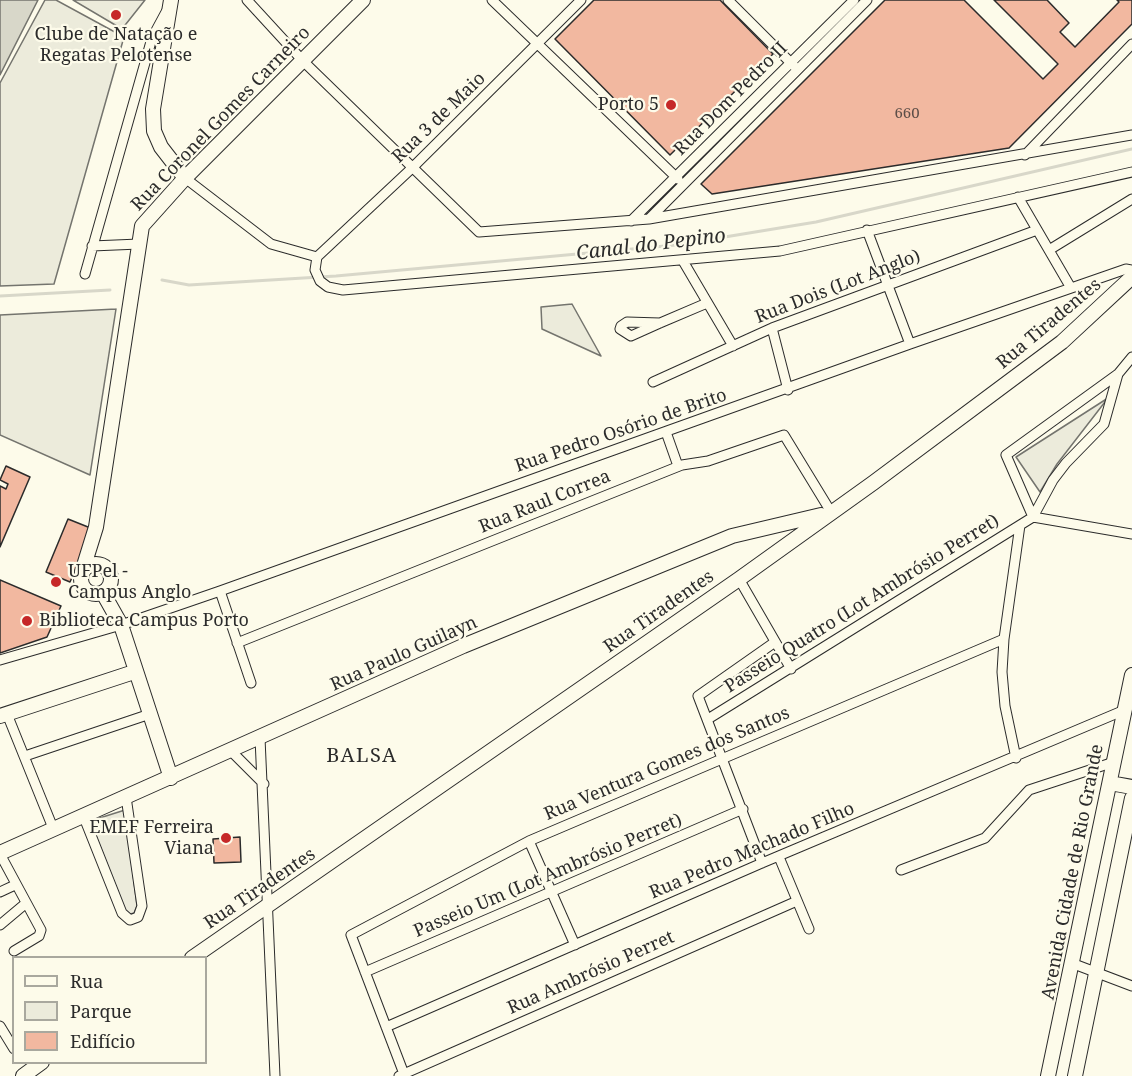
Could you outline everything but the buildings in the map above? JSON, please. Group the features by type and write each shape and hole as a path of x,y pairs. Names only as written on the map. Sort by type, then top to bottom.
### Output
{"street":[{"path":"247,0 303,61 411,169 479,232 649,219 1132,135"},
{"name":"Rua Coronel Gomes Carneiro","path":"82,572 96,527 142,226 185,178 363,0"},
{"path":"492,0 684,184"},
{"name":"Rua 3 de Maio","path":"317,257 411,169 581,0"},
{"path":"728,0 794,67"},
{"name":"Rua Dom Pedro II","path":"649,219 735,134 854,0"},
{"name":"Rua Dom Pedro II","path":"632,221 728,125 867,0"},
{"path":"170,4 153,110 154,131 161,147 185,178 271,244 317,257 315,270 320,280 328,287 343,290 780,251 1132,172"},
{"path":"85,274 152,38 170,4"},
{"path":"1025,155 1132,44"},
{"path":"728,125 735,134"},
{"path":"1018,197 1071,288"},
{"path":"1049,250 1132,199"},
{"path":"867,230 910,344"},
{"name":"Rua Dois (Lot Anglo)","path":"653,381 772,328 1037,230"},
{"path":"92,246 139,244"},
{"path":"683,261 734,346"},
{"name":"Rua Pedro Osório de Brito","path":"0,660 121,625 220,591 788,390 910,344 1126,268 1132,270"},
{"name":"Rua Tiradentes","path":"193,956 739,579 1062,342 1132,277"},
{"path":"660,323 707,303"},
{"path":"772,328 788,390"},
{"path":"1034,517 1006,455 1118,374 1132,357"},
{"path":"1034,517 1066,463 1104,424 1118,374"},
{"path":"666,432 678,466"},
{"name":"Rua Raul Correa","path":"237,643 678,466 717,458 784,435 831,512"},
{"name":"Rua Paulo Guilayn","path":"0,853 232,752 463,646 732,536 831,512"},
{"path":"1034,517 1132,534"},
{"name":"Passeio Quatro (Lot Ambrósio Perret)","path":"708,719 1034,517"},
{"path":"1016,758 1005,706 1004,639 1020,525"},
{"name":"Rua Coronel Gomes Carneiro","path":"96,527 102,566"},
{"path":"89,566 102,566 109,572 111,581 103,593 93,594 85,590 81,576 89,566"},
{"path":"739,579 791,669"},
{"path":"220,591 251,683"},
{"path":"103,593 121,625 134,672 171,778"},
{"name":"Rua Ventura Gomes dos Santos","path":"365,972 351,935 529,842 1004,639"},
{"path":"762,863 698,696 775,642"},
{"path":"53,828 25,756 3,715 134,672"},
{"name":"Avenida Cidade de Rio Grande","path":"1048,1076 1074,964 1114,762 1128,709 1132,675"},
{"name":"Rua Pedro Machado Filho","path":"386,1027 762,863 1128,709"},
{"path":"25,756 150,714"},
{"path":"260,738 264,784 266,907 275,1076"},
{"path":"232,752 264,784"},
{"path":"901,870 985,838 1029,790 1114,762"},
{"path":"1110,783 1132,787"},
{"path":"83,815 122,913 130,920 138,917 142,906 126,797"},
{"path":"1075,1076 1132,798"},
{"name":"Passeio Um (Lot Ambrósio Perret)","path":"365,972 743,809"},
{"path":"529,842 575,945"},
{"path":"0,853 25,904 41,930 39,936 14,951"},
{"path":"779,856 809,930"},
{"path":"0,892 15,885"},
{"name":"Rua Ambrósio Perret","path":"401,1075 797,901"},
{"path":"0,925 25,904"},
{"path":"1074,964 1132,986"},
{"path":"365,972 401,1075"},
{"path":"0,1026 12,1046"}],"green space":[{"path":"45,0 56,0 124,37 54,284 0,286 0,83"},
{"name":"Clube de Natação e Regatas Pelotense","path":"73,0 145,0 122,29"},
{"path":"572,304 601,356 542,329 541,307"},
{"path":"116,309 90,475 0,435 0,315"},
{"path":"1108,398 1057,464 1040,492 1016,457"},
{"path":"125,810 137,906 134,913 127,915 90,821"}],"shaded area":[{"path":"0,0 38,0 0,75"}],"waterway":[{"name":"Canal do Pepino","path":"162,280 189,285 336,276 676,245 816,222 1132,149"},
{"name":"Canal do Pepino","path":"0,296 110,290"}],"place":[{"name":"Clube de Natação e Regatas Pelotense","path":"116,15"},
{"name":"Porto 5","path":"671,105"},
{"name":"UFPel - Campus Anglo","path":"56,582"},
{"name":"Biblioteca Campus Porto","path":"27,621"},
{"name":"EMEF Ferreira Viana","path":"226,838"}],"district":[{"name":"BALSA","path":"362,756"}]}
